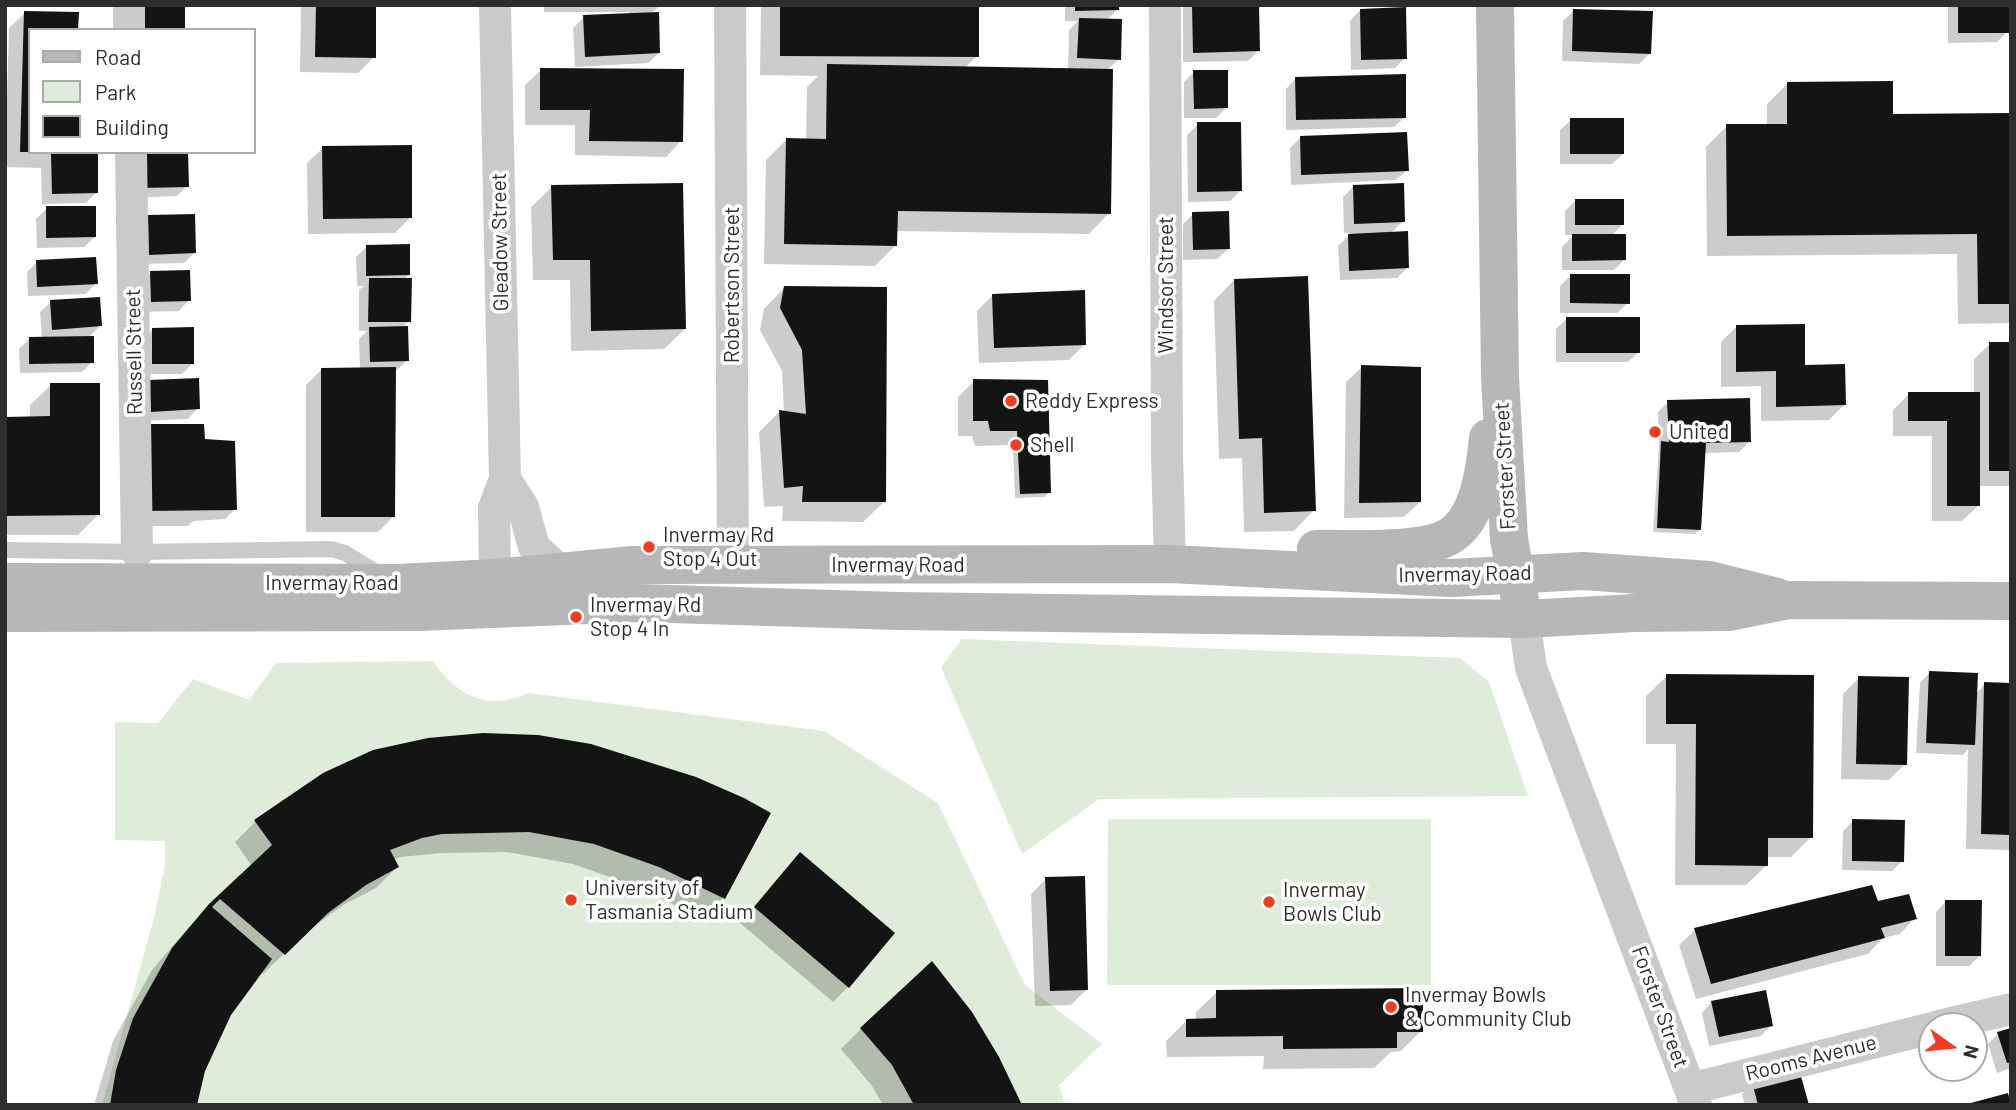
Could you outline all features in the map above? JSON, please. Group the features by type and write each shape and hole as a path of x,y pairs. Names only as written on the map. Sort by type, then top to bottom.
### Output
{"main road":[{"name":"Forster Street","path":"1495,5 1499,325 1510,539 1524,620"},
{"path":"1187,565 1307,549 1425,546 1450,536 1465,523 1484,477 1499,325"},
{"name":"Invermay Road","path":"5,613 419,612 497,593 561,572 633,565 1187,565 1451,578 1583,571 1709,580 1788,600"},
{"name":"Invermay Road","path":"5,582 398,583 638,603 938,611 1524,620 1635,613 1728,612 1788,600 2011,601"},
{"path":"5,603 51,613"}],"street":[{"path":"129,5 129,28"},
{"name":"Gleadow Street","path":"495,5 505,479 494,508 497,593"},
{"name":"Robertson Street","path":"730,5 733,565"},
{"name":"Windsor Street","path":"1165,5 1167,453 1187,565"},
{"name":"Russell Street","path":"131,154 137,552"},
{"path":"505,479 523,507 534,547 561,572"},
{"name":"Forster Street","path":"1524,620 1531,668 1693,1097"},
{"path":"1988,1014 2011,1009"},
{"name":"Rooms Avenue","path":"1693,1097 1918,1032"}],"lane":[{"path":"5,550 137,552 331,549 345,553 374,572 398,583"}],"green space":[{"path":"962,639 1460,658 1489,682 1528,796 1099,799 1022,854 941,667"},
{"name":"University of Tasmania Stadium","path":"433,661 463,692 487,700 513,699 528,693 824,731 938,803 1025,985 1102,1044 1059,1085 1065,1105 102,1105 154,918 165,865 165,841 115,840 115,722 158,723 193,679 249,700 276,663"},
{"name":"Invermay Bowls Club","path":"1108,819 1431,819 1431,985 1107,985"}],"building":[{"path":"136,5 185,5 185,28 137,28"},
{"path":"316,5 376,5 376,58 315,57"},
{"path":"780,5 979,5 979,57 780,56"},
{"path":"1075,5 1119,5 1119,10 1075,11"},
{"path":"1192,5 1259,5 1260,51 1193,53"},
{"path":"1958,5 2009,5 2009,33 1958,33"},
{"path":"1406,7 1407,59 1361,60 1360,9"},
{"path":"1573,9 1653,11 1651,54 1572,51"},
{"path":"24,11 79,12 78,28 28,28 28,152 20,152"},
{"path":"659,12 660,53 585,57 583,15"},
{"path":"1079,18 1122,19 1121,60 1077,58"},
{"path":"827,64 1113,69 1111,214 898,211 897,246 784,244 786,138 826,139"},
{"path":"540,68 684,69 683,142 589,141 590,110 540,110"},
{"path":"1193,70 1228,70 1228,108 1194,109"},
{"path":"1406,74 1406,118 1296,120 1295,77"},
{"path":"1893,81 1893,114 2011,113 2011,304 1978,304 1977,234 1727,236 1726,124 1787,124 1787,82"},
{"path":"1570,118 1624,118 1624,154 1570,154"},
{"path":"1197,122 1241,122 1242,191 1197,192"},
{"path":"1407,132 1409,171 1301,175 1300,136"},
{"path":"412,145 412,218 323,219 322,146"},
{"path":"51,154 98,154 98,193 52,194"},
{"path":"140,154 188,154 189,187 140,188"},
{"path":"683,183 686,329 591,331 590,260 553,260 551,185"},
{"path":"1404,183 1405,222 1354,224 1353,185"},
{"path":"1575,199 1624,199 1624,225 1575,225"},
{"path":"46,206 96,206 96,237 46,238"},
{"path":"1229,211 1230,249 1193,250 1192,212"},
{"path":"195,214 196,253 149,255 148,215"},
{"path":"1408,231 1409,268 1349,271 1348,234"},
{"path":"1572,234 1626,234 1626,260 1572,261"},
{"path":"410,244 410,275 366,276 366,245"},
{"path":"96,257 98,284 37,287 36,260"},
{"path":"190,270 191,301 151,302 150,271"},
{"path":"1570,274 1630,274 1630,304 1570,303"},
{"path":"1308,276 1316,511 1264,513 1262,438 1239,439 1234,279"},
{"path":"369,278 412,278 411,322 368,322"},
{"path":"784,286 887,287 886,502 802,502 803,486 784,488 779,410 806,414 802,350 780,308"},
{"path":"1085,290 1086,345 994,348 992,294"},
{"path":"100,297 102,326 52,330 50,300"},
{"path":"1566,317 1640,317 1640,353 1566,353"},
{"path":"1805,324 1805,365 1845,364 1846,405 1776,407 1776,371 1736,372 1736,325"},
{"path":"408,326 409,361 370,362 369,327"},
{"path":"194,327 194,364 152,364 152,328"},
{"path":"94,336 94,363 29,364 29,337"},
{"path":"1989,342 2011,342 2011,471 1989,471"},
{"path":"1361,365 1421,367 1421,502 1359,503"},
{"path":"396,367 395,517 321,517 321,368"},
{"path":"199,378 200,409 151,412 149,380"},
{"name":"Reddy Express","path":"973,379 1048,380 1051,493 1020,494 1017,431 990,431 988,421 973,421"},
{"path":"50,383 100,383 100,515 5,516 5,417 50,416"},
{"path":"1908,392 1980,392 1980,506 1947,506 1947,421 1908,421"},
{"path":"1750,398 1751,442 1706,443 1701,530 1657,528 1661,441 1669,442 1667,400"},
{"path":"145,424 204,424 205,439 235,441 237,510 145,511"},
{"path":"1929,671 1978,673 1975,745 1926,743"},
{"path":"1666,674 1814,675 1813,838 1768,838 1768,866 1695,865 1696,724 1666,724"},
{"path":"1858,676 1909,677 1907,765 1856,764"},
{"path":"1984,682 2011,683 2011,835 1981,834"},
{"path":"483,733 538,735 591,744 696,777 771,813 725,899 659,867 594,844 529,832 442,834 390,850 399,867 366,885 328,913 285,955 220,899 212,907 272,959 231,1015 205,1071 197,1105 110,1105 116,1070 133,1018 172,948 209,904 272,845 254,820 323,773 373,750 428,738"},
{"path":"1852,819 1905,820 1904,862 1852,861"},
{"path":"800,852 895,933 849,988 754,907"},
{"path":"1085,876 1088,990 1050,991 1045,877"},
{"path":"1872,885 1878,901 1909,894 1917,919 1881,928 1885,938 1711,984 1694,928"},
{"path":"1945,900 1982,900 1981,956 1945,956"},
{"path":"932,961 972,1012 999,1057 1022,1105 914,1105 892,1065 860,1028"},
{"path":"1423,988 1423,1032 1397,1032 1397,1048 1283,1049 1283,1036 1186,1037 1186,1019 1216,1018 1216,990"},
{"path":"1766,990 1773,1026 1719,1037 1711,1001"},
{"path":"2011,1028 2011,1062 2007,1063 1997,1032"},
{"path":"1799,1069 1809,1105 1758,1105 1752,1082"},
{"path":"2008,1093 2011,1105 1967,1105 1967,1104"}],"place":[{"name":"Reddy Express","path":"1011,401"},
{"name":"United","path":"1655,432"},
{"name":"Shell","path":"1016,445"},
{"name":"Invermay Rd Stop 4 Out","path":"649,547"},
{"name":"Invermay Rd Stop 4 In","path":"576,617"},
{"name":"University of Tasmania Stadium","path":"571,900"},
{"name":"Invermay Bowls Club","path":"1269,902"},
{"name":"Invermay Bowls & Community Club","path":"1391,1007"}]}
